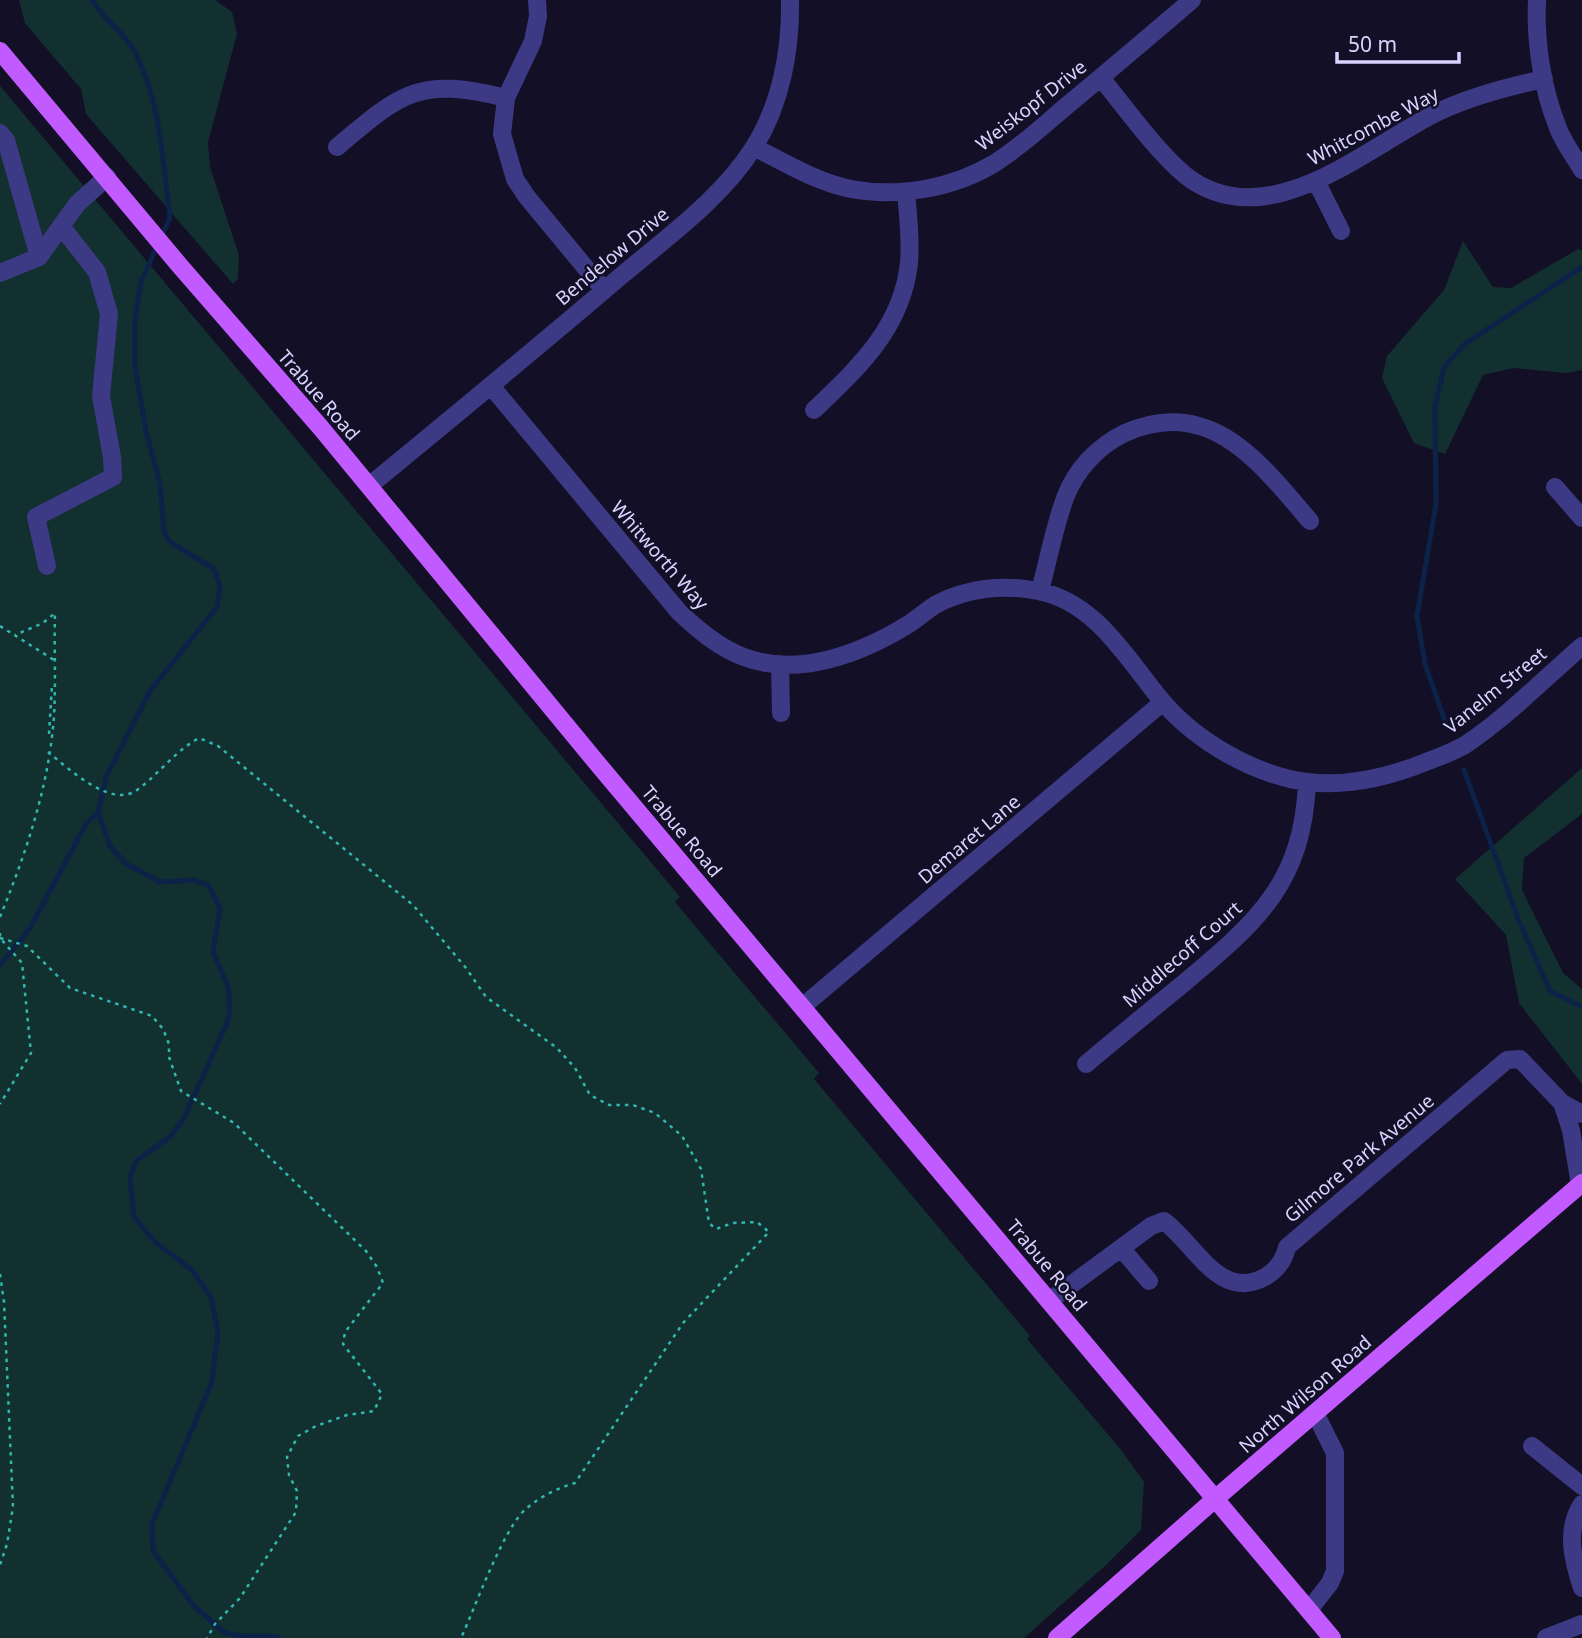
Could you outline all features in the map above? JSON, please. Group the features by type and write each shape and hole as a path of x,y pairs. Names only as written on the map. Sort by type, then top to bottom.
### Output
{"main road":[{"name":"Trabue Road","path":"0,51 180,266 321,428 802,1007 1332,1638"},
{"name":"North Wilson Road","path":"1057,1638 1581,1184"}],"street":[{"path":"537,0 538,16 533,41 506,98 502,134 515,179 604,290"},
{"name":"Bendelow Drive","path":"369,486 491,386 724,186 754,147 772,107 786,65 790,0"},
{"name":"Weiskopf Drive","path":"754,147 825,181 851,189 883,193 906,192 949,183 995,163 1192,0"},
{"path":"1537,0 1536,30 1544,79 1558,129 1582,170"},
{"name":"Whitcombe Way","path":"1101,78 1185,175 1209,189 1237,197 1264,198 1316,181 1434,114 1496,89 1544,79"},
{"path":"337,147 398,99 415,92 446,88 506,98"},
{"path":"0,133 6,140 39,257"},
{"path":"0,274 39,257 77,204 107,177"},
{"path":"1316,181 1341,231"},
{"path":"814,411 849,377 881,340 895,314 904,290 909,263 910,235 906,192"},
{"path":"47,566 36,517 113,477 101,396 109,314 97,272 61,226"},
{"name":"Whitworth Way","path":"491,386 679,612 698,629 744,657 780,664 814,663 853,652 910,624 934,606 976,590 1000,588 1040,591 1067,603 1098,624 1163,702 1202,737 1253,766 1307,782"},
{"path":"1040,591 1066,497 1088,460 1117,437 1151,424 1189,424 1209,428 1225,437 1257,460 1310,521"},
{"path":"1555,487 1582,518"},
{"name":"Vanelm Street","path":"1307,782 1360,781 1385,777 1462,746 1582,646"},
{"path":"780,664 781,713"},
{"name":"Demaret Lane","path":"802,1007 1163,702"},
{"name":"Middlecoff Court","path":"1086,1065 1237,939 1261,912 1283,879 1298,845 1306,810 1307,782"},
{"name":"Gilmore Park Avenue","path":"1049,1301 1151,1226 1164,1221 1182,1236 1220,1278 1242,1284 1260,1279 1281,1263 1287,1247 1507,1060 1520,1059 1562,1103 1582,1114"},
{"name":"Gilmore Park Avenue","path":"1562,1103 1571,1130 1581,1184"},
{"path":"1121,1248 1149,1282"},
{"path":"1308,1610 1331,1583 1335,1571 1335,1452 1315,1413"},
{"path":"1532,1446 1582,1486"},
{"path":"1582,1504 1572,1528 1572,1548 1582,1588"},
{"path":"1546,1638 1582,1624"}],"path":[{"path":"0,917 31,837 48,751 54,716 55,613 43,623 15,635"},
{"path":"0,625 54,660"},
{"path":"48,751 94,786 120,797 135,792 185,746 199,738 218,746 413,905 466,968 486,997 557,1048 575,1069 590,1095 609,1105 633,1105 655,1113 682,1136 701,1169 709,1223 716,1229 733,1223 757,1222 769,1232 684,1323 575,1483 556,1489 525,1509 508,1534 461,1638"},
{"path":"0,936 22,963 31,1053 0,1104"},
{"path":"0,936 27,946 69,988 152,1016 163,1029 169,1044 169,1057 181,1091 234,1123 366,1251 377,1267 383,1283 345,1332 343,1344 382,1394 374,1411 347,1415 316,1426 298,1436 287,1457 289,1475 297,1491 296,1512 240,1598 215,1624 207,1638"},
{"path":"0,1274 4,1302 13,1507 7,1544 0,1564"}],"green space":[{"path":"19,0 215,0 232,12 237,34 208,142 210,167 239,255 238,279 233,284 86,114 81,89 25,23"},
{"path":"0,86 680,897 675,902 819,1073 814,1079 1030,1336 1027,1339 1122,1451 1144,1482 1141,1530 1024,1638 0,1638"},
{"path":"1463,241 1493,287 1511,288 1578,249 1582,250 1582,370 1566,373 1514,368 1483,375 1445,454 1414,443 1382,378 1387,356 1444,290"},
{"path":"1582,768 1582,814 1524,858 1522,890 1563,973 1582,989 1582,1084 1519,1003 1506,935 1455,879"}],"waterway":[{"path":"92,0 132,47 151,93 160,134 170,218 161,237"},
{"path":"157,246 141,282 135,319 135,367 146,431 160,484 164,532 170,542 214,569 220,586 217,607 150,691 106,777 98,812 110,846 125,863 160,882 194,880 208,885 220,908 213,952 228,986 230,1011 184,1118 170,1137 137,1160 130,1176 134,1217 155,1242 191,1269 211,1297 218,1331 212,1382 152,1524 153,1551 193,1605 225,1633 279,1638"},
{"path":"1447,727 1425,664 1417,616 1436,504 1435,407 1444,367 1466,343 1582,267"},
{"path":"1464,770 1519,921 1550,991 1582,1007"},
{"path":"0,965 30,928 86,824 98,812"}]}
